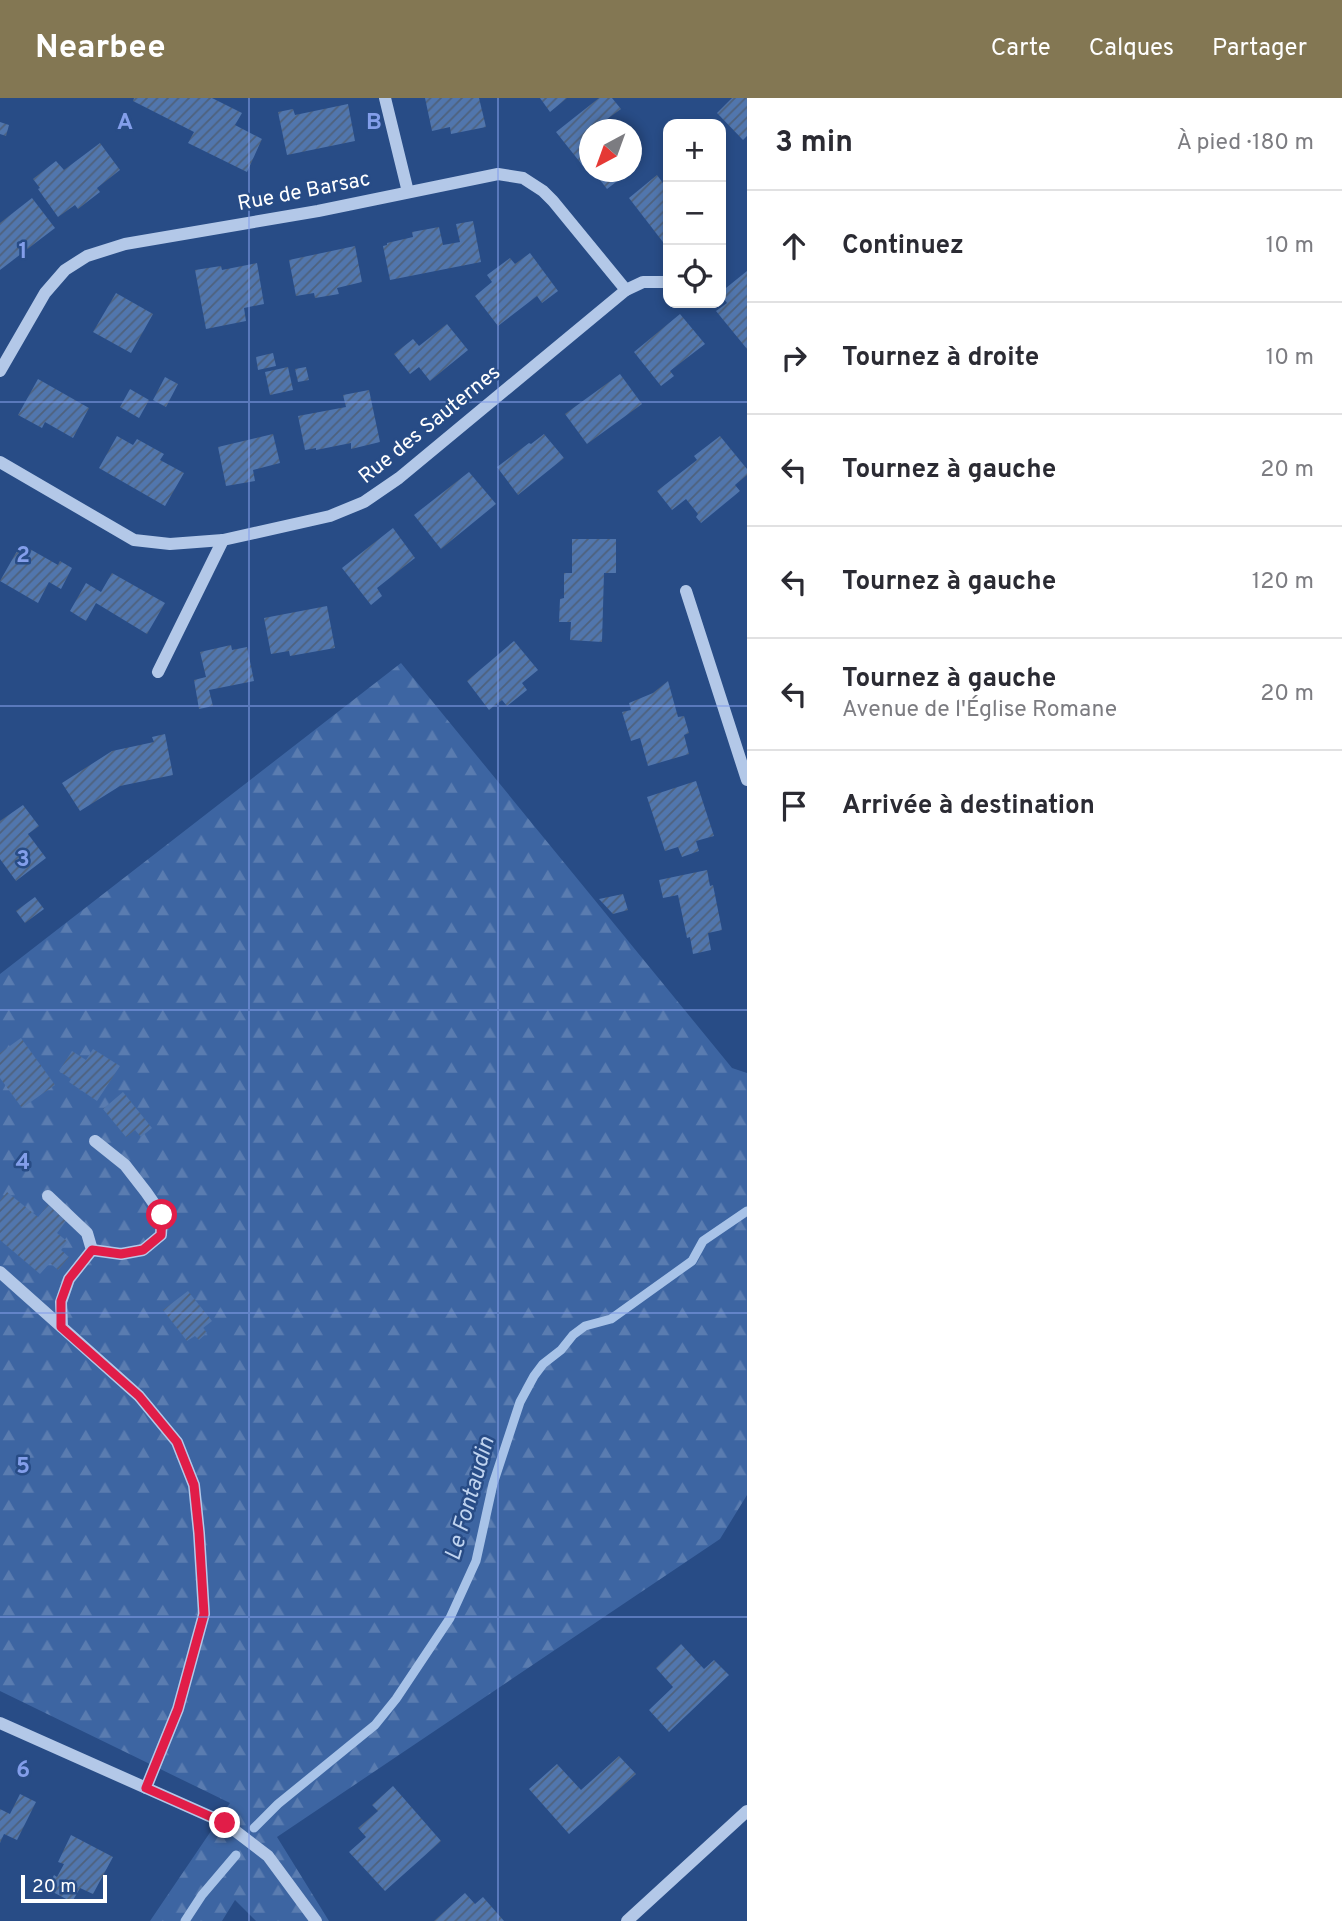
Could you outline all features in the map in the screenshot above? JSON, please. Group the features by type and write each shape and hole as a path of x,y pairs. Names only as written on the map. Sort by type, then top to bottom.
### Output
{"street":[{"path":"386,98 408,192"},
{"name":"Rue de Barsac","path":"0,372 45,293 65,270 87,256 125,244 318,211 498,174 523,178 543,191 626,290"},
{"name":"Rue des Sauternes","path":"0,462 134,540 170,544 223,540 330,516 364,502 399,478 626,290 643,282 663,282"},
{"path":"158,672 223,540"},
{"path":"686,591 747,780"},
{"path":"92,1250 121,1254 143,1250 161,1235 162,1215 125,1166 95,1141"},
{"path":"48,1196 87,1233 92,1250"},
{"path":"61,1327 61,1301 69,1279 92,1250"},
{"path":"0,1272 139,1396 177,1442 194,1485 204,1614 178,1709 146,1788"},
{"path":"0,1723 225,1823 268,1856 316,1921"},
{"path":"628,1921 747,1811"}],"green space":[{"path":"401,663 732,1068 747,1073 747,1495 720,1539 277,1837 329,1921 256,1921 235,1900 222,1921 150,1921 230,1803 0,1691 0,974"}],"building":[{"path":"134,98 212,98 242,113 235,125 262,139 247,172 188,143 194,132 133,101"},
{"path":"425,98 479,98 486,127 451,134 450,127 432,131"},
{"path":"540,98 567,98 550,112"},
{"path":"599,98 612,98 621,109 607,119 579,119 579,161 556,132"},
{"path":"732,98 747,98 747,136 743,140 726,122 726,119 717,113"},
{"path":"348,104 355,141 287,155 278,112 293,109 295,115"},
{"path":"0,122 9,125 6,136 0,134"},
{"path":"100,143 120,170 97,188 100,192 78,209 75,205 58,217 33,179 56,161 64,170"},
{"path":"657,175 663,183 663,242 629,198"},
{"path":"602,182 616,182 607,189"},
{"path":"32,198 55,228 0,270 0,223"},
{"path":"473,221 481,262 390,280 383,246 387,243 413,237 412,232 439,227 443,245 460,242 456,224"},
{"path":"355,246 362,282 337,288 339,294 315,298 314,293 296,296 289,260"},
{"path":"530,253 558,291 542,303 537,296 498,326 475,296 492,282 487,275 510,258 515,264"},
{"path":"257,263 264,304 244,308 246,321 206,329 195,270 221,266 222,270"},
{"path":"747,271 747,349 716,311 726,308 726,288"},
{"path":"116,293 153,314 131,353 93,332"},
{"path":"680,314 705,344 670,371 674,376 661,386 634,352"},
{"path":"447,324 468,350 430,381 419,367 410,374 394,354 413,339 419,346"},
{"path":"273,353 276,366 258,370 256,357"},
{"path":"288,367 293,390 270,395 265,372"},
{"path":"306,367 309,380 298,382 295,369"},
{"path":"620,374 642,404 587,444 565,414"},
{"path":"165,377 178,384 166,407 153,400"},
{"path":"38,379 89,408 73,438 45,422 42,428 18,415"},
{"path":"130,389 149,400 139,418 120,407"},
{"path":"369,390 380,442 351,449 351,443 305,450 298,416 346,407 343,395"},
{"path":"273,434 280,463 253,470 255,481 226,486 218,447"},
{"path":"544,434 564,458 518,495 497,467"},
{"path":"117,436 133,445 137,439 164,454 160,460 184,473 165,506 99,468"},
{"path":"720,436 747,469 747,475 735,485 740,491 701,523 696,517 698,514 686,499 672,510 657,491 697,460 694,456"},
{"path":"469,472 496,504 441,549 414,515"},
{"path":"393,528 415,558 377,588 382,596 371,605 342,568"},
{"path":"572,539 616,539 616,573 604,573 602,642 570,640 571,622 559,622 560,599 564,598 564,573 572,573"},
{"path":"21,544 58,565 60,561 72,568 61,589 49,582 38,603 0,581"},
{"path":"112,573 165,603 147,634 96,603 86,621 70,611 86,583 101,592"},
{"path":"327,606 335,648 290,656 289,651 271,654 264,618"},
{"path":"514,641 538,670 522,683 527,690 507,706 502,700 489,710 467,681"},
{"path":"231,645 232,650 247,647 254,681 209,690 213,706 199,709 194,680 206,677 200,652"},
{"path":"668,681 678,717 684,716 689,733 684,735 689,754 648,766 640,738 631,741 622,712 631,710 629,703 653,693"},
{"path":"165,734 173,775 120,786 80,811 62,783 112,751 154,742 152,737"},
{"path":"696,781 714,836 696,841 699,851 682,857 678,847 665,851 647,797"},
{"path":"23,805 39,826 28,834 46,858 16,881 0,859 0,821"},
{"path":"707,870 710,886 713,885 722,930 708,933 711,950 693,954 678,895 663,898 659,880"},
{"path":"623,894 628,910 613,914 599,899"},
{"path":"35,897 44,909 25,923 16,911"},
{"path":"21,1038 55,1085 22,1108 0,1078 0,1053"},
{"path":"93,1049 120,1066 97,1101 69,1082 71,1079 59,1071 72,1051 86,1060"},
{"path":"123,1092 152,1128 141,1137 135,1130 126,1137 103,1109"},
{"path":"7,1192 38,1217 48,1205 66,1221 57,1233 68,1242 61,1250 69,1257 58,1270 50,1263 40,1274 0,1240 0,1201"},
{"path":"188,1291 212,1321 203,1328 207,1333 199,1340 195,1336 187,1341 163,1310"},
{"path":"681,1644 704,1669 714,1660 729,1675 669,1732 649,1710 673,1687 656,1668"},
{"path":"619,1756 636,1774 569,1834 529,1789 557,1764 581,1790"},
{"path":"393,1786 441,1841 385,1891 349,1852 366,1837 358,1828 378,1811 372,1805"},
{"path":"20,1794 36,1802 17,1840 4,1834 0,1843 0,1809 10,1814"},
{"path":"71,1835 113,1857 93,1894 80,1888 72,1902 47,1889 64,1864 58,1862"},
{"path":"465,1893 475,1904 483,1897 504,1921 434,1921"}],"waterway":[{"name":"Le Fontaudin","path":"254,1828 278,1804 375,1725 396,1699 450,1618 476,1561 493,1484 520,1402 543,1364 585,1326 611,1319 692,1261 703,1241 747,1211"},
{"path":"185,1921 202,1895 236,1855"}],"route":[{"path":"162,1215 161,1235 143,1250 121,1254 92,1250 69,1279 61,1301 61,1327 139,1396 177,1442 194,1485 204,1614 178,1709 146,1788 225,1823"}]}
